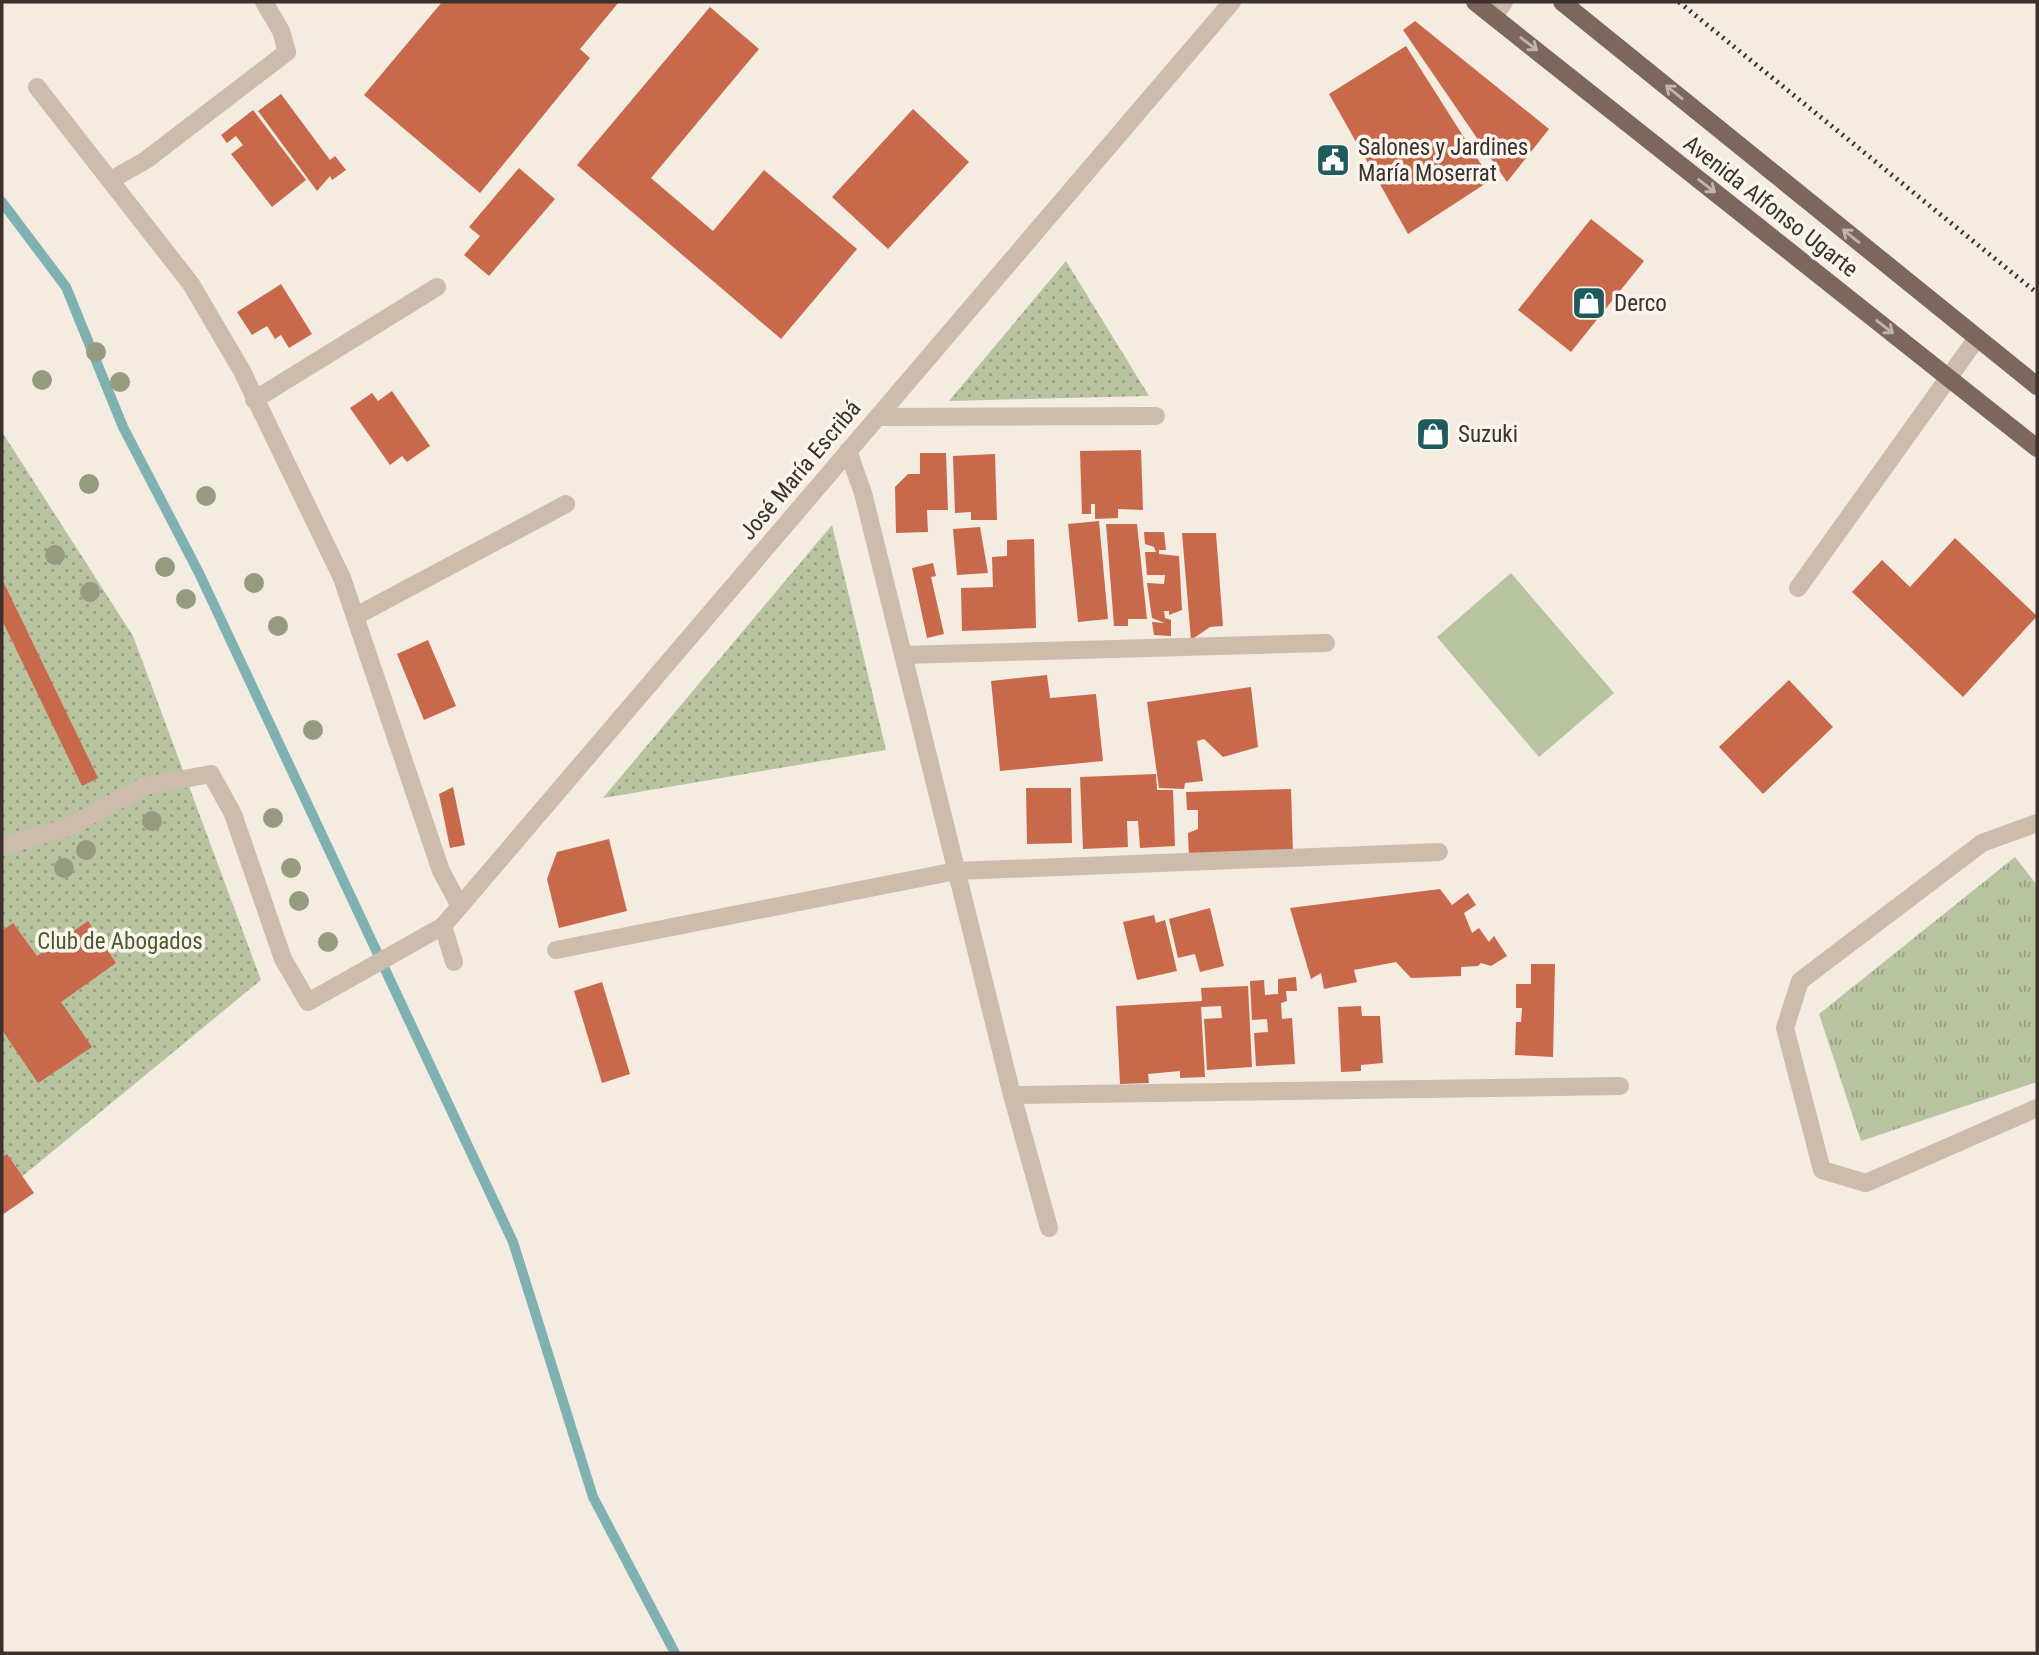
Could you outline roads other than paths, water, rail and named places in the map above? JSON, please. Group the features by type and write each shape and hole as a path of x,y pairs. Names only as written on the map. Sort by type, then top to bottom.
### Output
{"main road":[{"name":"Avenida Alfonso Ugarte","path":"1475,2 1499,9 2037,448"},
{"name":"Avenida Alfonso Ugarte","path":"1562,2 2037,386"}],"street":[{"path":"111,180 146,160 287,52 281,31 264,2"},
{"name":"José María Escribá","path":"2,846 66,828 145,786 211,774 233,814 283,959 308,1002 443,926 1232,2"},
{"path":"37,87 191,284 242,371 317,524 356,616 441,870 460,906"},
{"path":"254,400 437,287"},
{"path":"1798,588 1977,338"},
{"path":"877,417 1156,416"},
{"path":"848,451 863,493 1012,1096 1049,1228"},
{"path":"356,616 566,504"},
{"path":"903,655 1326,643"},
{"path":"2037,823 1982,843 1800,981 1785,1028 1822,1170 1866,1183 2037,1108"},
{"path":"556,950 956,870 1439,852"},
{"path":"443,926 454,961"},
{"path":"1012,1096 1620,1086"}],"waterway":[{"path":"2,202 66,287 123,427 199,573 513,1242 593,1497 675,1653"}],"railway":[{"path":"1679,2 2037,293"}],"place":[{"name":"Salones y Jardines María Moserrat","path":"1333,160"},
{"name":"Derco","path":"1589,303"},
{"name":"Suzuki","path":"1433,434"}],"park label":[{"name":"Club de Abogados","path":"120,941"}]}
